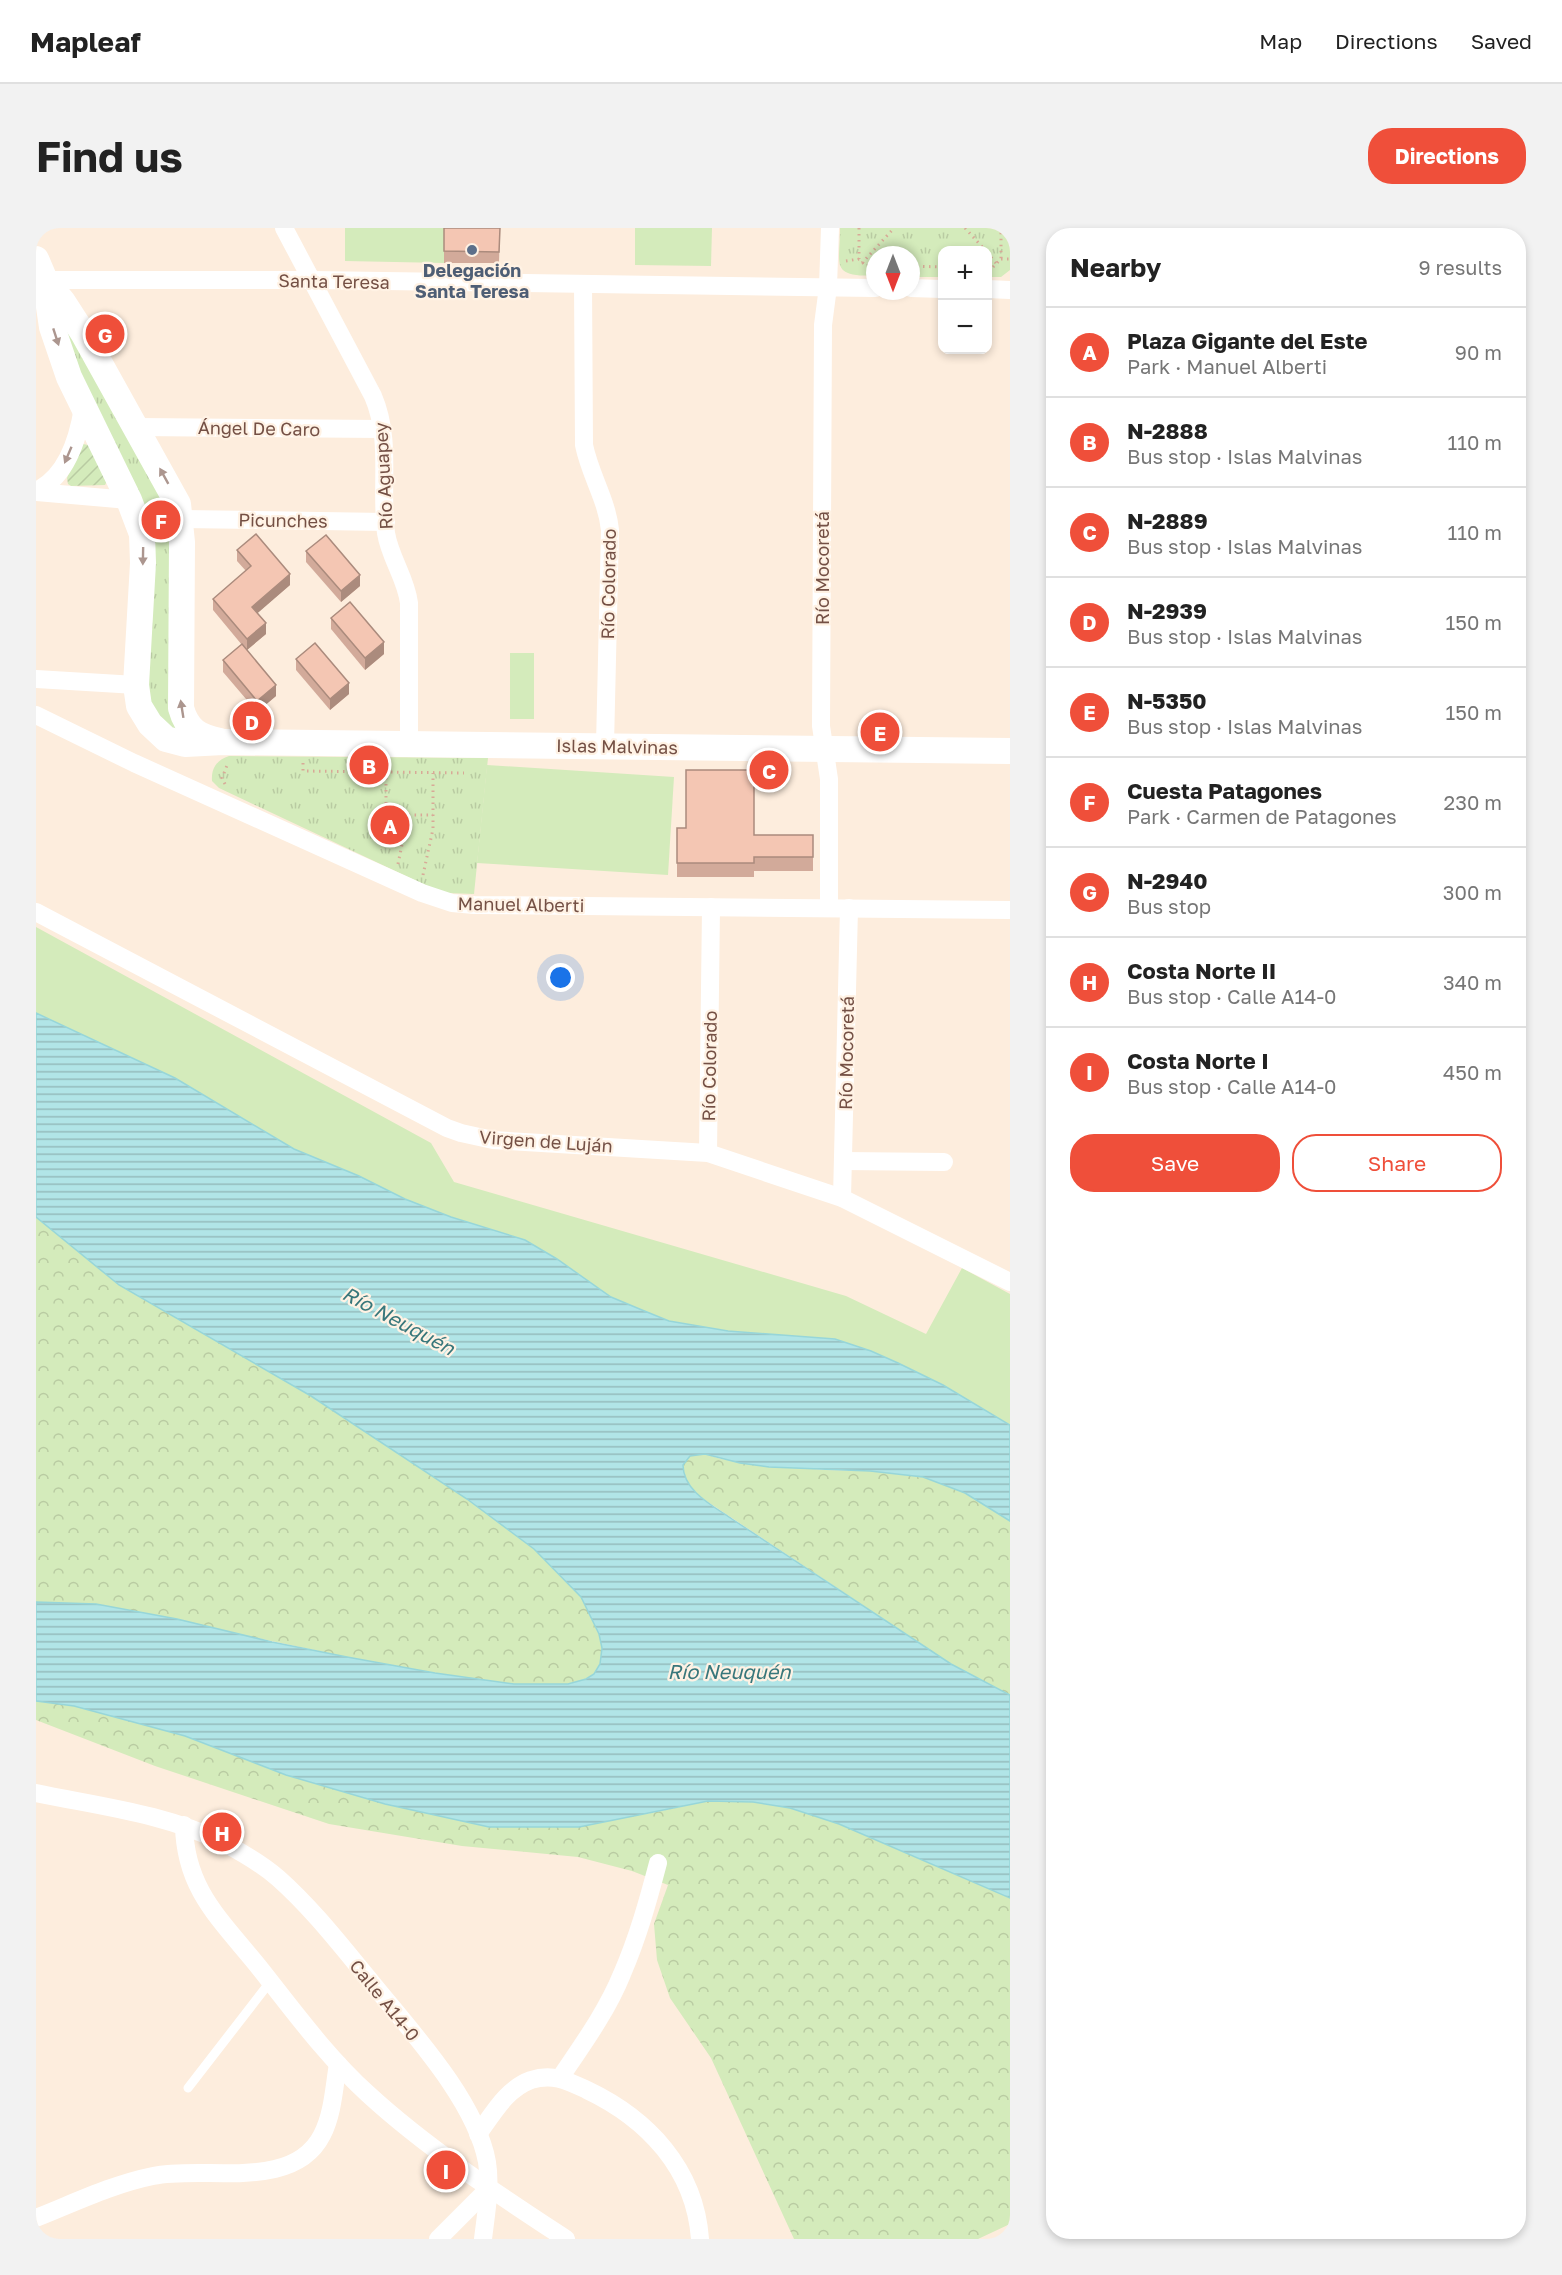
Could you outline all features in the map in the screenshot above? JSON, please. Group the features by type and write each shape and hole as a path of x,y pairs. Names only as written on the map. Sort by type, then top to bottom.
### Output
{"main road":[{"name":"Islas Malvinas","path":"40,270 52,327 69,377 138,520 143,548 136,685 139,706 144,716 166,739 226,751 409,743 1010,751"},
{"path":"40,270 74,316 173,492 181,519 181,708 184,719 197,734 226,751"}],"street":[{"name":"Río Aguapey","path":"284,228 373,396 383,429 388,541 405,584 409,603 409,743"},
{"name":"Río Mocoretá","path":"829,908 829,786 821,726 823,325 828,287 830,228"},
{"name":"Santa Teresa","path":"40,270 312,280 866,288"},
{"name":"Río Colorado","path":"583,284 584,445 607,509 610,530 605,745"},
{"path":"920,288 938,289"},
{"path":"992,289 1010,290"},
{"path":"36,491 49,484 60,472 75,438 83,408"},
{"name":"Ángel De Caro","path":"136,427 383,429"},
{"path":"36,491 129,500"},
{"name":"Picunches","path":"181,519 386,522"},
{"path":"36,679 136,685"},
{"name":"Manuel Alberti","path":"36,716 145,768 436,899 474,905 1010,910"},
{"name":"Río Colorado","path":"708,1153 711,907"},
{"name":"Río Mocoretá","path":"842,1198 849,908"},
{"name":"Virgen de Luján","path":"36,912 447,1128 494,1140 708,1153 842,1198 1010,1282"},
{"path":"843,1161 944,1162"},
{"name":"Calle A14-0","path":"36,1792 184,1825 251,1858 277,1877 305,1906 417,2038 465,2108 478,2134 487,2161 489,2188 483,2239"},
{"path":"184,1825 187,1857 198,1888 210,1908 289,2008 338,2064 368,2094 489,2188 566,2239"},
{"path":"560,2078 594,2028 622,1976 643,1920 658,1863"},
{"path":"36,2218 152,2176 180,2172 241,2174 269,2172 291,2164 309,2153 322,2135 330,2112 338,2064"},
{"path":"478,2134 506,2097 517,2087 532,2080 560,2078 619,2107 652,2133 675,2164 684,2181 696,2217 700,2239"},
{"path":"438,2239 489,2188"}],"lane":[{"path":"188,2088 270,1982"}],"path":[{"path":"859,228 859,259 866,266"},
{"path":"862,263 894,228"},
{"path":"965,228 981,246"},
{"path":"992,267 1001,259 1001,228"},
{"path":"992,258 997,263"},
{"path":"840,261 859,259"},
{"path":"1001,259 1010,259"},
{"path":"920,266 938,267"},
{"path":"222,778 226,751"},
{"path":"303,761 303,771 464,773"},
{"path":"386,772 386,807 399,815 433,814"},
{"path":"423,877 433,829 433,772"},
{"path":"398,866 408,815"}],"green space":[{"path":"345,228 444,228 444,263 345,261"},
{"path":"635,228 712,228 711,266 635,265"},
{"path":"840,228 1010,228 1010,270 1001,277 992,277 992,246 938,246 938,277 920,277 920,246 866,246 866,276 844,271 839,260"},
{"path":"53,303 169,501 183,735 170,729 148,706 151,541 84,389"},
{"path":"83,444 88,445 107,481 105,485 71,486 68,484 67,478 79,447"},
{"path":"510,653 534,653 534,719 510,719"},
{"path":"229,756 488,758 474,894 447,893 425,885 219,788 212,781 214,768 218,762"},
{"path":"487,765 674,777 668,875 477,863"},
{"path":"36,927 431,1143 454,1182 846,1296 926,1334 962,1268 1010,1294 1010,1425 943,1385 871,1351 835,1339 728,1331 669,1321 611,1297 557,1259 525,1240 451,1217 405,1199 359,1176 294,1149 175,1078 36,1013"},
{"path":"36,1217 219,1341 311,1396 467,1499 534,1549 581,1597 599,1634 602,1648 600,1664 594,1674 568,1684 514,1684 347,1657 96,1604 36,1602"},
{"path":"705,1454 721,1459 824,1470 870,1471 923,1477 965,1493 1010,1521 1010,1695 951,1664 699,1496 685,1481 683,1465 690,1456"},
{"path":"36,1701 74,1706 185,1736 286,1775 385,1804 646,1814 708,1801 753,1802 790,1808 839,1824 1010,1898 1010,2224 978,2239 794,2239 711,2058 670,1998 657,1960 654,1924 668,1885 632,1871 578,1857 462,1846 329,1824 155,1766 36,1720"}],"water":[{"name":"Río Neuquén","path":"36,1013 175,1078 294,1149 359,1176 405,1199 451,1217 525,1240 557,1259 611,1297 669,1321 728,1331 835,1339 871,1351 943,1385 1010,1425 1010,1521 965,1493 923,1477 870,1471 769,1467 740,1463 705,1454 690,1456 683,1465 688,1483 708,1503 951,1664 1010,1695 1010,1898 839,1824 790,1808 753,1802 708,1801 579,1827 489,1827 385,1804 286,1775 185,1736 74,1706 36,1701 36,1602 96,1604 177,1619 347,1657 514,1684 568,1684 586,1679 594,1674 600,1664 602,1648 599,1634 581,1597 534,1549 467,1499 311,1396 119,1285 36,1217"}],"building":[{"name":"Delegación Santa Teresa","path":"444,228 500,228 499,252 444,251"},
{"path":"256,534 290,574 252,607 266,623 247,639 213,599 251,566 237,550"},
{"path":"326,535 360,575 341,591 306,551"},
{"path":"350,602 384,642 365,658 331,618"},
{"path":"315,643 349,683 330,699 296,659"},
{"path":"242,644 276,685 257,701 223,660"},
{"path":"686,770 754,770 754,835 813,835 813,857 754,857 754,863 677,863 677,828 686,828"}],"place":[{"name":"Delegación Santa Teresa","path":"472,250"},
{"name":"N-2940","path":"105,334"},
{"name":"Cuesta Patagones","path":"161,520"},
{"name":"N-2939","path":"252,721"},
{"name":"N-5350","path":"880,732"},
{"name":"N-2888","path":"369,765"},
{"name":"N-2889","path":"769,770"},
{"name":"Plaza Gigante del Este","path":"390,825"},
{"name":"Costa Norte II","path":"222,1832"},
{"name":"Costa Norte I","path":"446,2170"}]}
